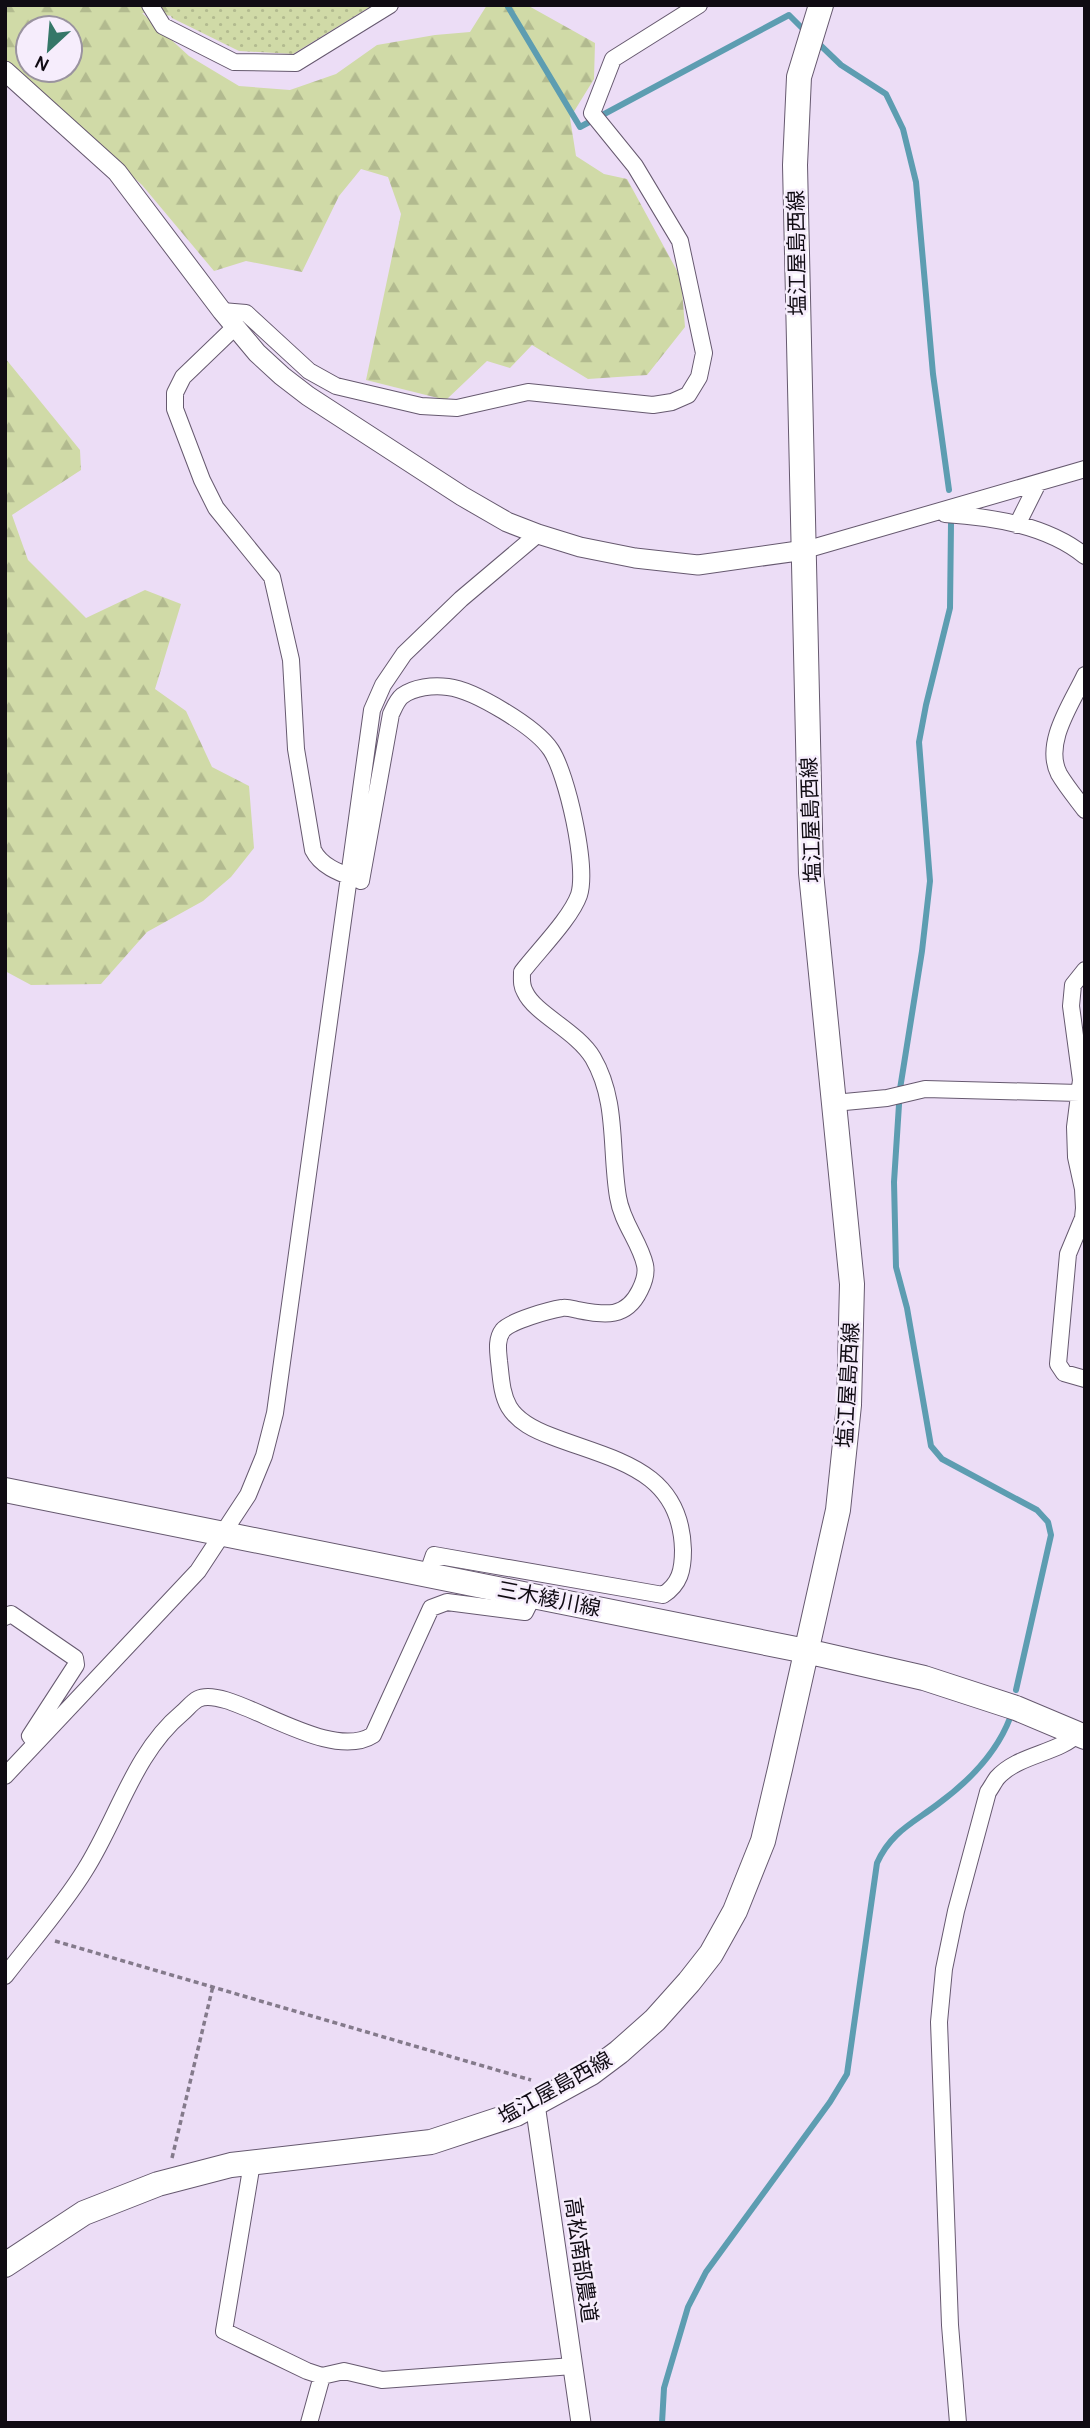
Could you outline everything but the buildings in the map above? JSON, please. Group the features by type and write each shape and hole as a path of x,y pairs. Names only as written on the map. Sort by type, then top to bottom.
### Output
{"main road":[{"name":"塩江屋島西線","path":"5,2265 83,2213 158,2184 231,2165 431,2142 516,2114 591,2073 655,2020 711,1954 735,1911 763,1841 838,1510 849,1405 852,1284 811,873 795,164 799,77 821,5"},
{"name":"三木綾川線","path":"5,1490 806,1651 924,1678 1083,1732"}],"street":[{"path":"150,5 163,26 234,62 296,63 390,5"},
{"path":"222,312 246,313 309,371 336,386 421,406 457,408 528,392 653,405 672,402 688,395 699,377 704,354 680,241 635,166 592,113 613,59 699,5"},
{"path":"5,71 117,172 222,312 257,353 282,376 308,396 507,523 580,547 698,565 804,551 1085,469"},
{"path":"235,327 183,377 175,393 175,409 202,481 216,508 272,577 291,660 296,749 313,850 318,860 361,881 391,714 400,697 419,687 449,687 480,699 535,732 551,749 560,769 575,824 582,876 579,895 572,909 523,972 522,983 526,995 575,1036 592,1056 603,1078 611,1105 618,1196 623,1218 645,1265 645,1280 637,1297 625,1310 609,1314 564,1307 514,1323 503,1331 498,1343 502,1388 508,1406 533,1429 606,1454 636,1468 660,1486 672,1505 682,1531 683,1564 680,1579 672,1590 663,1595 434,1555 427,1575"},
{"path":"1017,525 1038,483"},
{"path":"934,513 964,515 1017,525 1052,536 1072,545 1085,555"},
{"path":"5,1776 198,1571 248,1496 264,1455 275,1413 372,710 383,685 404,654 461,599 538,534"},
{"path":"1085,675 1057,735 1053,755 1058,773 1085,810"},
{"path":"1085,970 1073,985 1072,1006 1081,1080 1075,1127 1076,1157 1084,1209 1083,1219 1068,1254 1058,1364 1064,1373 1085,1378"},
{"path":"835,1103 887,1098 925,1088 1079,1093"},
{"path":"5,1976 85,1870 139,1766 165,1727 198,1699 209,1696 231,1702 293,1729 347,1743 363,1741 373,1735 431,1608 447,1602 525,1612 533,1596"},
{"path":"5,1617 11,1614 75,1658 76,1665 30,1737 36,1743"},
{"path":"958,2423 950,2325 939,2022 944,1969 956,1911 988,1792 997,1777 1011,1767 1083,1732"},
{"name":"高松南部農道","path":"541,2100 581,2423"},
{"path":"252,2163 223,2331 307,2371 322,2375 344,2371 382,2380 573,2366"},
{"path":"309,2423 322,2375"}],"path":[{"path":"36,1936 533,2081 541,2100"},
{"path":"177,2179 172,2157 214,1986"}],"green space":[{"path":"5,5 232,5 205,19 142,13 189,56 239,86 290,90 336,74 377,45 470,32 487,5 527,5 595,43 594,79 570,118 576,156 604,174 627,179 681,278 685,327 647,375 588,379 532,345 510,368 487,361 446,400 366,380 401,214 388,177 361,169 339,196 302,272 246,261 214,271 142,185 31,84 84,84 84,14 14,14 14,68 5,60"},
{"path":"165,5 373,5 293,54 239,51 172,18"},
{"path":"5,358 80,450 81,470 12,515 28,560 86,618 145,590 181,604 155,689 186,711 212,767 249,786 254,848 231,877 203,901 147,932 101,984 31,985 5,971"}],"waterway":[{"path":"507,5 580,127 789,15 805,31"},
{"path":"816,41 841,65 886,94 903,129 916,182 933,374 949,490"},
{"path":"951,524 950,608 919,742 930,881 900,1089 894,1182 896,1267 907,1308 931,1446 942,1459 1037,1510 1048,1522 1051,1535 1016,1690"},
{"path":"662,2423 664,2388 688,2307 706,2272 830,2102 847,2074 877,1863 896,1836 971,1776 997,1743 1010,1718"}]}
